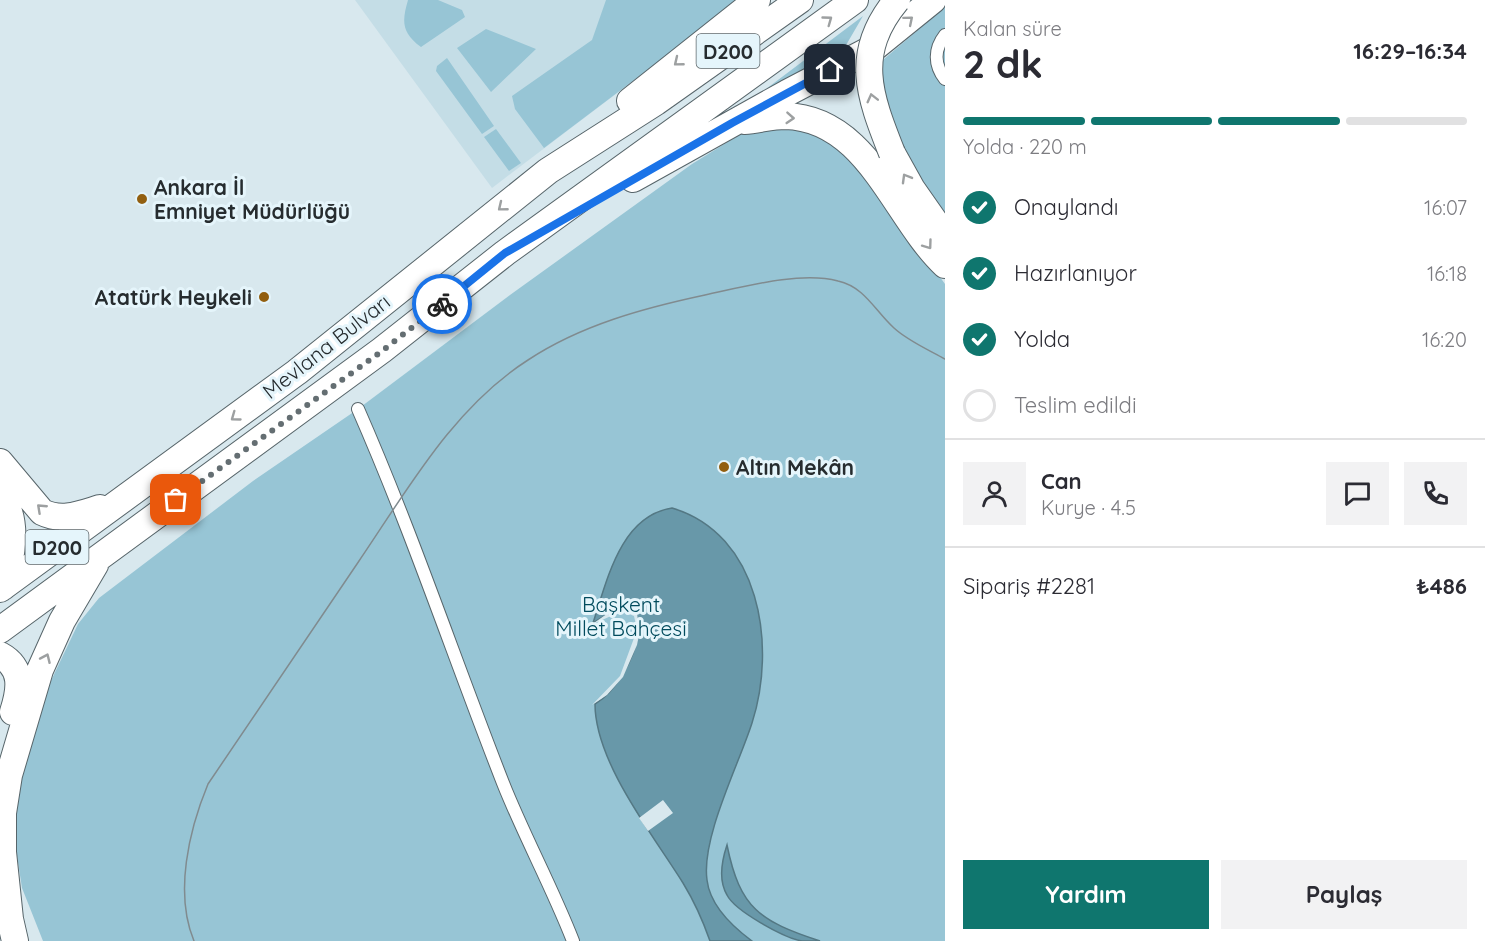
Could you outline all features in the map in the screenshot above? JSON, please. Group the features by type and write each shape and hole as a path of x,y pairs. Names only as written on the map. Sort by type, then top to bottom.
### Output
{"highway":[{"path":"548,171 624,106 757,0"},
{"name":"Mevlana Bulvarı","path":"1,588 297,372 548,171 656,102 800,0"},
{"name":"Mevlana Bulvarı","path":"0,630 382,351 505,253 855,0"},
{"path":"897,0 885,15 872,42 868,72 873,105 892,153 912,189 945,236"},
{"path":"505,253 732,123 875,47 933,0"},
{"path":"732,123 785,116 807,119 838,134 859,151 945,265"},
{"path":"0,462 42,512 51,517 71,517 115,504"},
{"path":"0,493 5,501 12,526 13,554 1,588"},
{"path":"8,918 3,823 9,775 40,670 62,621 101,555"},
{"path":"0,656 13,666 18,676 20,691 0,755"}],"street":[{"path":"945,35 937,50 945,79"},
{"path":"358,409 399,501 504,785 552,887 573,941"}],"shaded area":[{"path":"355,0 740,0 492,188"},
{"path":"672,508 702,522 725,542 743,567 754,596 761,628 762,660 759,692 752,723 722,801 707,863 709,889 718,907 737,929 752,941 710,941 687,890 642,821 615,773 598,726 595,704 610,691 623,674 633,654 638,635 638,620 631,611 616,611 593,623 610,570 628,537 640,523 654,514"},
{"path":"727,845 739,884 746,898 756,910 782,927 820,941 802,941 784,935 750,916 732,901 722,883 722,863"}],"green space":[{"path":"408,0 438,0 462,10 465,17 421,47 414,42 405,26"},
{"path":"606,0 740,0 544,148 515,109 512,96 592,40"},
{"path":"945,7 945,223 899,147 877,65"},
{"path":"863,16 842,52 766,89"},
{"path":"486,29 536,49 491,92 457,48"},
{"path":"447,58 494,126 482,134 436,71 437,66"},
{"name":"Başkent Millet Bahçesi","path":"764,127 814,132 854,158 945,284 945,941 43,941 22,888 10,811 48,687 78,624 99,598 253,481 358,409 510,295 692,164 739,135"},
{"path":"496,129 521,163 509,171 484,137"}],"pier":[{"path":"622,608 637,614 640,630 637,645 623,677 607,695 592,705 620,676 637,630 634,616 622,611 591,625 611,611"},
{"path":"663,800 673,813 648,831 639,818"}],"tram line":[{"path":"194,941 185,903 186,862 195,821 208,784 414,478 454,426 501,379 548,348 591,327 614,319 736,288 772,281 807,278 838,281 855,288 900,333 945,359"}],"way so far":[{"path":"176,500 382,351 442,304"}],"place":[{"name":"Ankara İl Emniyet Müdürlüğü","path":"142,199"},
{"name":"Atatürk Heykeli","path":"264,297"},
{"name":"Altın Mekân","path":"724,467"}],"route":[{"path":"442,304 505,253 562,222 632,179 830,70"}]}
